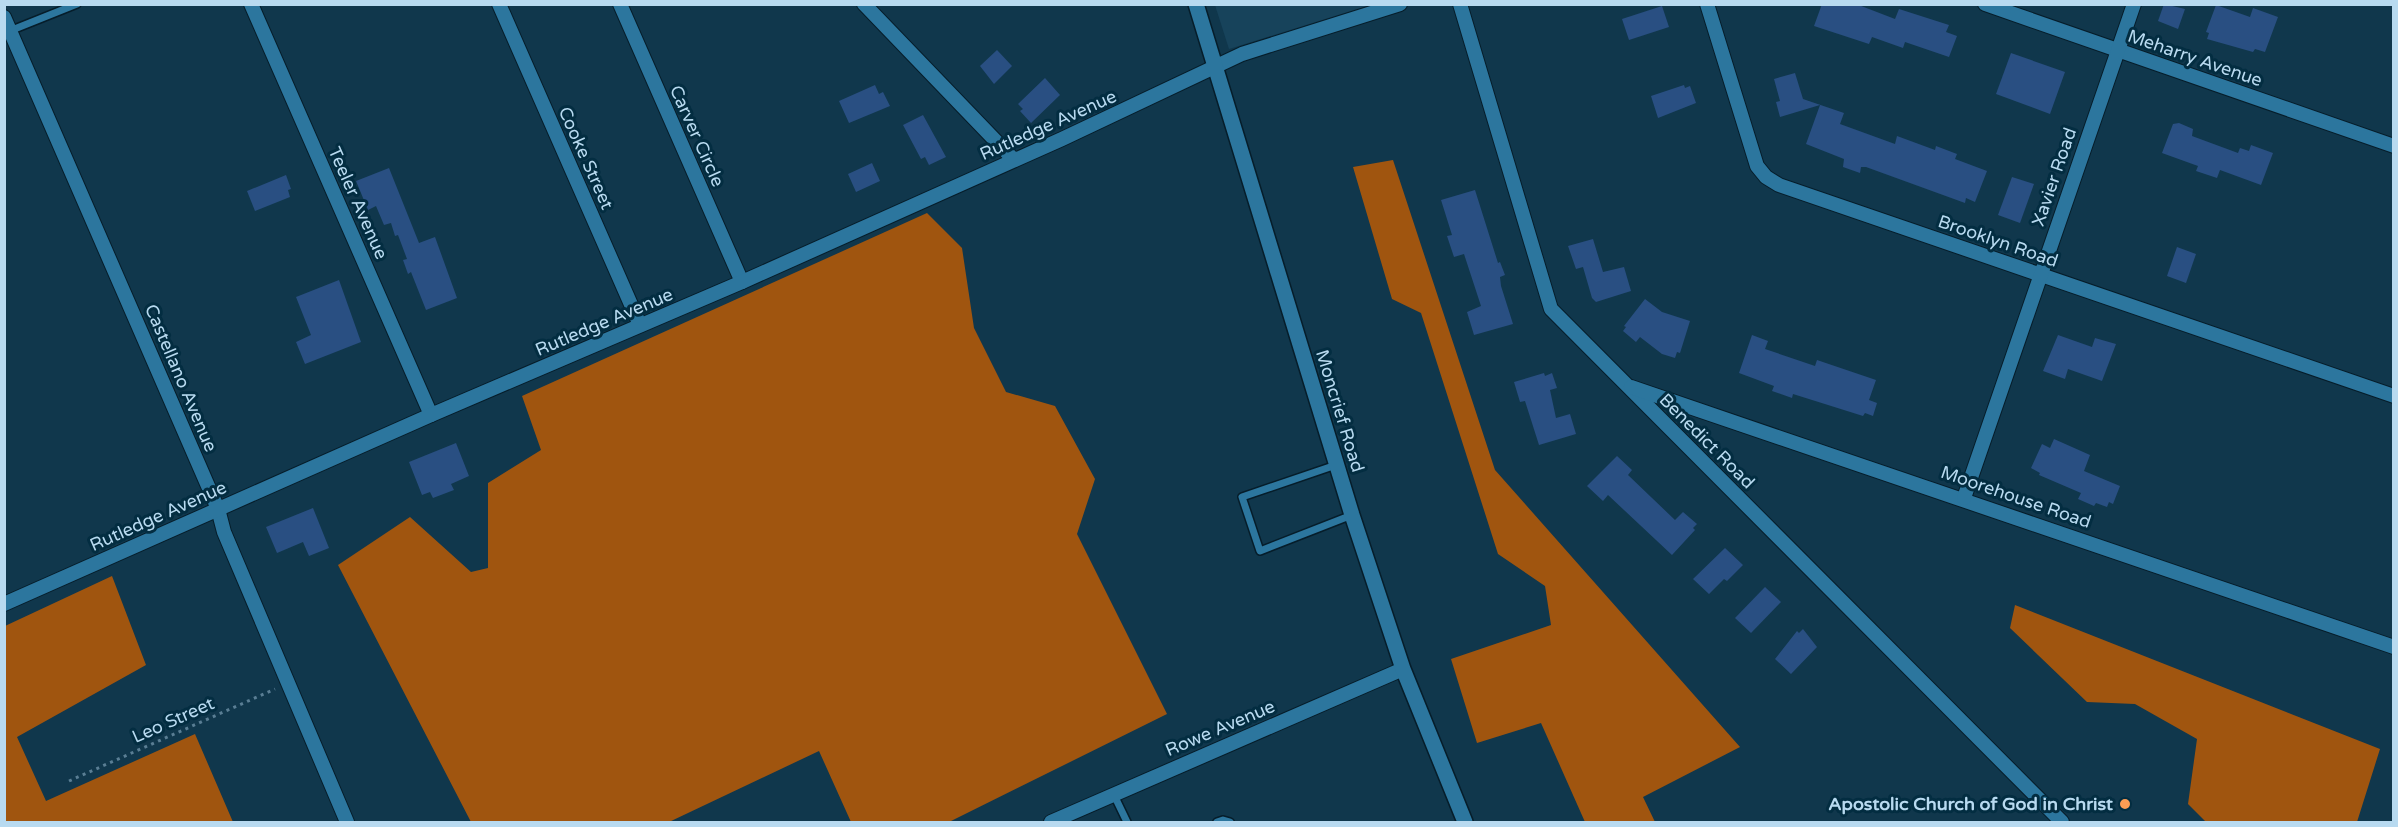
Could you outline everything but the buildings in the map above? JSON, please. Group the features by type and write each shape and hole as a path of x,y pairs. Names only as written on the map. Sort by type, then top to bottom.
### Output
{"main road":[{"name":"Moncrief Road","path":"1196,4 1352,515 1403,669 1465,822"}],"street":[{"name":"Teeler Avenue","path":"251,4 431,416"},
{"name":"Cooke Street","path":"500,4 640,325"},
{"name":"Carver Circle","path":"620,4 742,282"},
{"path":"864,4 1014,160"},
{"path":"1215,68 1242,54 1400,4"},
{"name":"Benedict Road","path":"1460,4 1551,309 2062,822"},
{"name":"Brooklyn Road","path":"1707,4 1752,154 1757,166 1766,177 1790,189 2394,396"},
{"name":"Meharry Avenue","path":"1985,4 2394,146"},
{"name":"Xavier Road","path":"1964,498 2039,274 2134,4"},
{"name":"Castellano Avenue","path":"4,16 218,509 224,532 347,822"},
{"name":"Rutledge Avenue","path":"4,604 742,282 1215,68"},
{"name":"Moorehouse Road","path":"1626,385 2394,646"},
{"name":"Rowe Avenue","path":"1051,822 1403,669"}],"lane":[{"path":"12,30 76,4"},
{"path":"1336,465 1242,497 1260,551 1352,515"},
{"path":"1114,795 1127,822"},
{"path":"1217,822 1223,820 1230,822"}],"path":[{"name":"Leo Street","path":"69,781 287,683"}],"shaded area":[{"path":"1215,4 1370,5 1229,49"},
{"path":"1393,160 1495,470 1740,747 1643,797 1655,822 1585,822 1541,723 1477,743 1451,659 1551,625 1545,586 1498,554 1421,313 1392,299 1353,167"},
{"path":"927,213 962,248 974,328 1006,392 1055,406 1095,479 1077,534 1167,714 949,822 851,822 819,751 669,822 471,822 338,565 410,517 471,572 488,568 488,483 541,450 522,396"},
{"path":"112,576 146,665 17,737 46,801 195,734 233,822 5,822 5,626"},
{"path":"2015,605 2380,749 2357,822 2206,822 2188,804 2197,739 2135,704 2087,702 2010,628"}],"place":[{"name":"Apostolic Church of God in Christ","path":"2125,804"}]}
